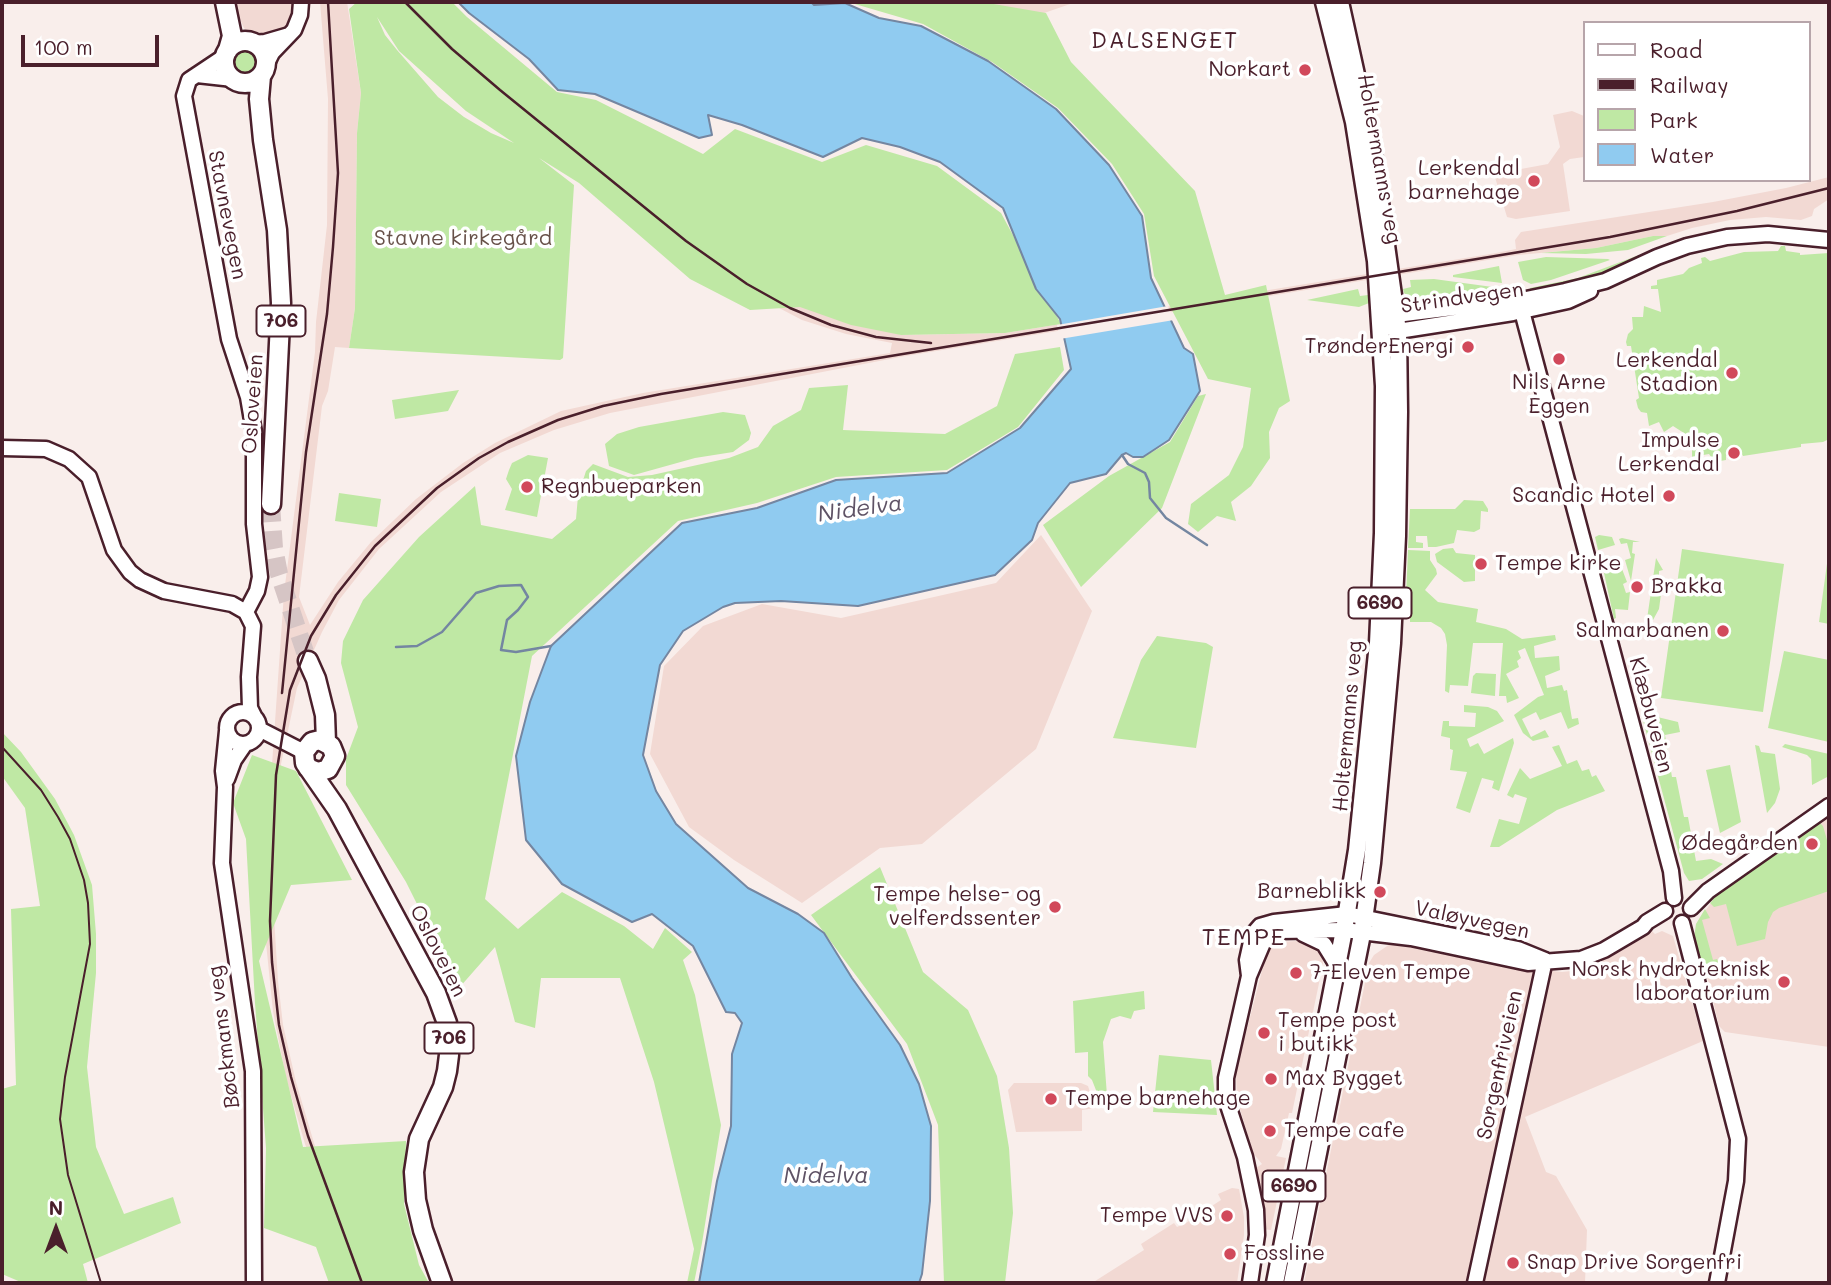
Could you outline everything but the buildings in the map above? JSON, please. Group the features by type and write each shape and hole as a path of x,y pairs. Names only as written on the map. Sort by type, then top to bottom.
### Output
{"highway":[{"name":"706","path":"227,2 250,42 263,52 263,70"},
{"name":"706","path":"227,2 232,36 225,69 235,80"},
{"path":"227,53 239,42 250,42"},
{"path":"235,80 250,82 263,70"},
{"name":"Osloveien","path":"263,70 259,99 277,230 281,303 271,504"},
{"name":"Osloveien","path":"235,80 250,103 263,140"},
{"path":"308,661 321,704 312,751"},
{"name":"Osloveien","path":"312,751 318,772 332,766 337,809"},
{"name":"Osloveien","path":"312,751 337,809 436,993 447,1023 450,1055 447,1072 419,1139 414,1172 416,1200 423,1230 443,1283"}],"main road":[{"name":"Holtermanns veg","path":"1275,1283 1357,850 1380,606 1385,441 1376,261 1349,96 1324,2"},
{"name":"Holtermanns veg","path":"1292,1283 1362,934 1374,847 1392,642 1399,431 1397,323 1373,152 1340,2"}],"street":[{"path":"263,70 272,53 297,23 301,2"},
{"path":"250,42 265,42 290,34"},
{"path":"197,75 227,53"},
{"path":"197,75 235,80"},
{"name":"Stavnevegen","path":"197,75 189,80 185,88 185,105 229,340 248,397 254,432 254,524 260,577 257,591 246,612"},
{"name":"Strindvegen","path":"1381,324 1568,301 1605,281 1687,246 1727,237 1768,234 1829,240"},
{"name":"Klæbuveien","path":"1520,306 1671,871 1684,902"},
{"path":"2,448 46,449 69,459 89,477 114,550 125,566 140,580 164,591 232,604 246,612 253,626 249,677 253,732 233,741 227,731"},
{"name":"Bøckmans veg","path":"249,677 227,731 223,771 225,787 222,873 254,1081 254,1283"},
{"name":"Osloveien","path":"234,715 246,713 253,732 312,751"},
{"name":"Bøckmans veg","path":"225,787 234,760 253,732"},
{"path":"1717,1283 1736,1181 1738,1139 1668,903 1684,902 1709,891 1829,806"},
{"path":"1545,960 1568,960 1593,955 1643,927 1689,916 1684,902"},
{"name":"Valøyvegen","path":"1249,976 1257,962 1263,939 1271,933 1364,917 1529,952 1545,960"},
{"name":"Valøyvegen","path":"1249,976 1247,960 1253,934 1260,926 1274,922 1345,922 1362,934 1412,938 1528,962 1545,960"},
{"path":"1291,931 1322,942 1337,965"},
{"name":"Sorgenfriveien","path":"1475,1283 1545,960"},
{"path":"1249,976 1227,1069 1226,1099 1248,1166 1256,1210 1257,1235 1250,1283"}],"shaded area":[{"path":"232,2 295,2 295,10 288,27 277,35 258,37 251,35 244,28"},
{"path":"320,2 347,2 361,93 357,133 355,308 349,348 335,347 328,391 322,406 299,597 310,625 338,582 371,542 416,499 463,463 495,443 561,411 643,393 890,353 892,343 846,334 802,320 760,298 722,272 901,335 1005,333 1496,253 1516,249 1515,240 1521,232 1713,202 1829,177 1829,199 1814,209 1812,216 1801,220 1766,217 1730,220 1667,236 1653,236 1596,248 1518,255 900,357 610,413 554,430 500,453 441,492 379,549 339,600 297,688 281,764 274,917 283,1025 314,1143 363,1276 355,1276 305,1144 286,1078 273,1011 265,933 268,822 284,593 315,352 327,225 328,99"},
{"path":"972,2 1076,2 1021,21"},
{"path":"1572,111 1582,115 1582,157 1570,159 1563,164 1570,211 1516,219 1507,217 1494,174 1548,164 1560,147 1553,115"},
{"path":"1041,535 1092,611 1036,749 922,844 880,848 802,903 734,860 689,827 650,754 664,666 703,626 762,604 841,618 996,583"},
{"path":"1829,806 1829,1047 1725,1032 1719,1026 1709,983 1695,945 1696,924 1713,900 1711,897"},
{"path":"1652,931 1655,934 1662,931 1673,936 1703,1041 1525,1117 1546,1172 1556,1176 1587,1230 1585,1283 1304,1283 1369,963 1374,955 1390,944 1399,943 1517,967 1562,972 1595,965"},
{"path":"1298,941 1319,950 1323,964 1292,1113 1289,1113 1281,1149 1276,1156 1286,1158 1271,1230 1262,1229 1256,1168 1262,1164 1253,1153 1237,1099 1236,1072 1267,951 1275,942"},
{"name":"Tempe barnehage","path":"1014,1083 1081,1083 1088,1086 1095,1108 1082,1110 1082,1131 1016,1132 1008,1090"},
{"path":"1232,1188 1239,1189 1244,1217 1237,1283 1092,1283 1144,1250 1141,1244 1174,1223 1177,1227 1186,1223 1221,1200 1218,1194"}],"green space":[{"name":"Stavne kirkegård","path":"357,2 452,2 557,92 596,100 703,154 735,129 822,162 866,145 937,166 1001,213 1061,324 1005,333 901,335 851,325 800,307 750,310 690,279 579,183 539,158 574,185 563,358 560,360 349,348 355,308 357,133 361,93 349,9","holes":["377,17 399,51 466,111 514,143 464,117 438,97 385,35"]},
{"path":"848,2 982,2 1046,13 1071,62 1195,191 1225,295 1266,285 1290,401 1279,408 1269,432 1270,458 1251,486 1231,502 1236,521 1217,516 1198,532 1188,524 1191,504 1229,475 1243,447 1251,388 1208,379 1154,276 1144,214 1112,164 1058,108 992,62 923,24"},
{"path":"245,50 253,54 257,62 253,70 245,74 237,70 233,62 237,54"},
{"path":"1653,236 1667,236 1628,250 1586,254 1541,253 1596,248"},
{"name":"Lerkendal Stadion","path":"1781,246 1785,246 1786,251 1800,255 1829,253 1829,439 1801,444 1801,447 1726,456 1726,460 1720,461 1709,454 1692,457 1692,445 1680,444 1684,433 1673,426 1664,432 1659,422 1649,426 1647,413 1638,408 1636,400 1639,398 1631,346 1627,346 1626,342 1633,329 1632,317 1643,317 1644,306 1661,312 1658,289 1651,289 1651,286 1657,285 1657,280 1683,274 1689,268 1702,263 1701,258 1705,257 1710,261 1744,252 1778,251"},
{"path":"1639,255 1640,257 1584,280 1530,293 1530,288 1578,278"},
{"path":"1546,257 1610,260 1551,280 1531,284 1523,280 1518,262"},
{"path":"1499,266 1502,283 1453,277 1453,275"},
{"path":"1434,279 1500,290 1442,298 1440,294 1432,295 1432,300 1414,302 1404,293 1403,289 1411,287 1410,280"},
{"path":"1358,289 1360,296 1368,295 1369,303 1359,307 1307,300"},
{"path":"1060,347 1064,370 1018,427 947,470 836,477 757,503 678,521 532,656 485,899 518,929 562,892 624,926 653,949 665,928 692,952 683,960 695,995 721,1125 694,1283 687,1283 694,1249 654,1082 620,978 541,978 535,1028 515,1022 495,947 459,988 406,882 346,785 346,759 358,727 341,663 343,641 363,600 419,537 475,486 481,525 552,539 576,519 578,496 586,471 593,464 628,477 652,475 729,458 758,447 773,426 801,410 809,388 848,385 843,430 945,434 997,406 1015,354"},
{"path":"459,390 448,411 395,419 392,400"},
{"path":"1206,394 1162,508 1081,587 1043,525 1109,476 1170,442 1198,396"},
{"path":"723,412 745,415 751,433 749,440 733,452 695,458 634,475 609,466 605,444 617,434 639,427"},
{"name":"Regnbueparken","path":"528,455 548,458 537,517 505,510 512,489 506,479 509,470 512,463"},
{"path":"339,493 381,499 377,527 335,521"},
{"path":"1464,500 1483,501 1488,509 1488,512 1481,511 1480,529 1474,532 1457,530 1454,543 1436,547 1428,547 1427,536 1416,536 1416,542 1423,543 1423,548 1408,548 1410,509 1455,509"},
{"path":"1595,537 1612,537 1615,545 1598,550"},
{"path":"1619,539 1640,542 1633,542 1632,553 1635,554 1631,581 1625,560 1631,558 1627,543 1621,544"},
{"path":"1453,548 1456,553 1475,555 1475,581 1464,582 1437,562 1435,554 1443,549"},
{"name":"Salmarbanen","path":"1682,549 1784,564 1763,712 1661,698"},
{"path":"1829,549 1829,624 1819,622"},
{"path":"1408,550 1430,551 1430,560 1437,574 1425,590 1438,602 1478,609 1476,622 1506,629 1522,639 1555,635 1556,640 1534,646 1535,658 1559,656 1560,670 1545,676 1547,688 1562,685 1564,691 1567,690 1572,719 1578,718 1579,724 1568,729 1561,712 1540,720 1536,712 1522,719 1531,737 1545,730 1549,737 1533,741 1523,733 1514,715 1544,695 1525,648 1518,651 1521,658 1517,661 1519,667 1506,674 1519,698 1507,703 1506,696 1499,696 1503,643 1473,643 1468,686 1450,685 1449,693 1445,691 1445,634 1431,622 1410,622 1410,598 1406,597"},
{"path":"1656,558 1663,570 1659,571 1659,578 1663,579 1659,609 1653,620 1647,619"},
{"path":"1622,569 1627,582 1623,584 1626,593 1630,592 1628,610 1615,609 1614,619 1604,573"},
{"path":"1157,636 1206,643 1213,647 1196,748 1113,738 1141,660"},
{"path":"1784,651 1829,660 1829,742 1768,728"},
{"path":"1476,673 1496,674 1495,696 1471,693 1473,676"},
{"path":"1464,705 1488,707 1497,711 1504,721 1467,739 1470,747 1478,743 1484,754 1513,738 1514,743 1499,791 1492,788 1494,781 1482,778 1470,813 1456,808 1467,772 1450,770 1453,750 1450,749 1450,738 1441,736 1443,721 1449,721 1449,726 1475,727 1476,713 1464,712"},
{"path":"1641,713 1678,722 1680,732 1665,735 1672,777 1676,777 1684,817 1688,817 1696,861 1711,859 1723,864 1702,879 1689,881 1684,873"},
{"path":"2,732 21,752 55,799 74,835 92,885 96,973 87,1067 96,1147 124,1214 173,1197 181,1223 83,1264 88,1283 23,1283 2,1274 2,1089 16,1085 11,909 40,906 25,808 2,776"},
{"path":"1785,744 1829,754 1829,776 1812,785 1811,759 1807,755 1782,747"},
{"path":"1559,745 1567,764 1577,760 1582,771 1589,769 1592,777 1596,775 1605,791 1557,810 1499,847 1490,847 1499,819 1519,824 1527,798 1515,794 1513,798 1507,795 1520,768 1530,779 1562,766 1552,747"},
{"path":"1755,745 1759,746 1761,752 1775,754 1780,789 1775,803 1767,813"},
{"path":"252,755 296,771 352,880 291,885 259,961 303,1147 406,1141 404,1204 419,1265 429,1283 329,1283 316,1247 264,1228 266,1148 246,839 233,803"},
{"path":"1730,765 1741,822 1720,833 1706,770"},
{"path":"1818,821 1823,826 1829,847 1829,891 1779,908 1773,912 1768,922 1765,939 1737,946 1726,904 1714,907 1710,903 1713,900 1711,897"},
{"path":"880,867 923,972 968,1010 997,1076 1009,1148 1013,1213 1005,1283 944,1283 938,1125 907,1044 811,915"},
{"path":"1705,909 1710,918 1702,920 1713,960 1717,959 1719,965 1701,967 1694,938 1696,924"},
{"path":"1144,991 1145,1009 1134,1011 1131,1019 1120,1016 1111,1019 1103,1042 1108,1109 1103,1108 1088,1076 1088,1052 1075,1053 1073,1001"},
{"path":"1159,1055 1211,1060 1217,1115 1153,1112"}],"water":[{"name":"Nidelva","path":"458,2 845,3 879,18 921,26 988,61 1056,109 1109,165 1142,216 1151,278 1184,348 1193,354 1200,391 1169,440 1143,457 1133,457 1126,453 1122,455 1106,474 1070,483 1038,523 1032,540 995,575 858,606 781,601 735,603 723,607 683,631 660,665 643,755 656,791 676,824 748,888 798,914 824,933 900,1045 919,1084 931,1126 930,1201 919,1283 699,1283 717,1181 731,1126 732,1054 742,1023 735,1013 726,1012 693,946 652,914 632,922 562,884 526,840 516,756 530,702 551,646 682,523 757,508 836,480 947,473 1020,428 1071,369 1060,319 1036,289 1003,208 940,162 900,147 862,138 823,157 742,125 708,115 712,135 699,138 595,94 558,90 529,59"}],"pier":[{"path":"1168,306 1174,320 1060,339 1057,325"}],"waterway":[{"path":"1122,455 1128,464 1145,473 1149,482 1150,498 1166,518 1207,545"},
{"path":"396,647 417,646 442,632 476,593 499,586 521,585 528,597 507,620 501,650 516,652 551,646"}],"tunnel":[{"path":"271,504 279,574 308,661"}],"tram line":[{"path":"2,747 41,790 58,817 70,839 84,880 90,944 65,1077 60,1119 68,1175 101,1283"}],"railway":[{"path":"282,693 306,452 327,314 338,173 328,2"},
{"path":"405,2 452,49 500,90 686,241 747,284 790,308 831,325 876,337 931,343"},
{"path":"362,1283 308,1136 279,1025 270,921 276,775 290,690 311,636 336,595 375,546 437,488 479,458 508,442 558,420 603,406 661,394 1610,237 1737,211 1829,188"}],"place":[{"name":"Norkart","path":"1305,70"},
{"name":"Lerkendal barnehage","path":"1534,181"},
{"name":"TrønderEnergi","path":"1468,347"},
{"name":"Nils Arne Eggen","path":"1559,359"},
{"name":"Lerkendal Stadion","path":"1732,373"},
{"name":"Impulse Lerkendal","path":"1734,453"},
{"name":"Regnbueparken","path":"527,487"},
{"name":"Scandic Hotel","path":"1669,496"},
{"name":"Tempe kirke","path":"1481,564"},
{"name":"Brakka","path":"1637,587"},
{"name":"Salmarbanen","path":"1723,631"},
{"name":"Ødegården","path":"1812,844"},
{"name":"Barneblikk","path":"1380,892"},
{"name":"Tempe helse- og velferdssenter","path":"1055,907"},
{"name":"7-Eleven Tempe","path":"1296,973"},
{"name":"Norsk hydroteknisk laboratorium","path":"1784,982"},
{"name":"Tempe post i butikk","path":"1264,1033"},
{"name":"Max Bygget","path":"1271,1079"},
{"name":"Tempe barnehage","path":"1051,1099"},
{"name":"Tempe cafe","path":"1270,1131"},
{"name":"Tempe VVS","path":"1227,1216"},
{"name":"Fossline","path":"1230,1254"},
{"name":"Snap Drive Sorgenfri","path":"1513,1263"}],"district":[{"name":"DALSENGET","path":"1165,41"},
{"name":"TEMPE","path":"1244,938"}]}
